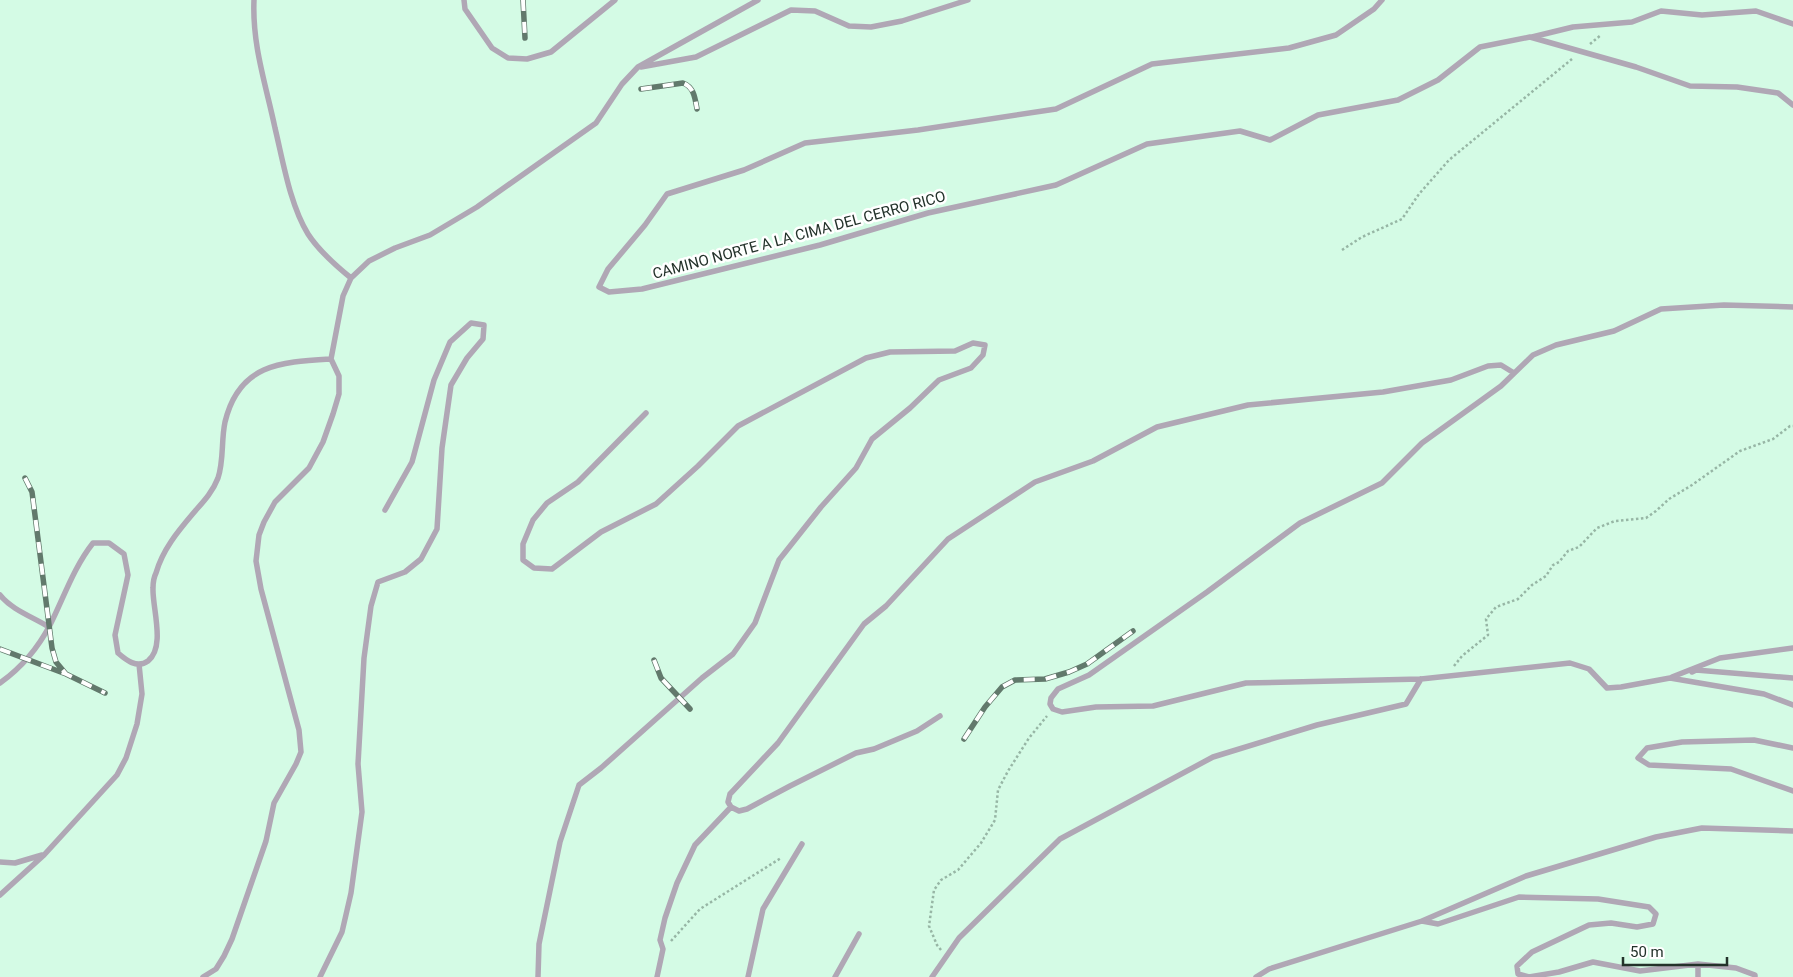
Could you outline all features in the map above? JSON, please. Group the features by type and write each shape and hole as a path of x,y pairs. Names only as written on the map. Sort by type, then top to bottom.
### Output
{"lane":[{"path":"254,0 253,21 256,48 291,195 308,234 328,259 351,278"},
{"path":"464,0 466,9 492,48 508,58 527,59 551,52 615,0"},
{"path":"204,977 216,969 232,939 266,841 274,803 301,752 300,730 261,589 256,561 259,535 264,522 275,502 309,468 323,442 333,414 338,394 339,376 331,359 343,296 351,278 369,261 395,248 430,235 477,207 596,123 622,84 638,67 758,0"},
{"path":"638,67 696,57 791,10 815,11 849,26 870,27 902,21 968,0"},
{"name":"CAMINO NORTE A LA CIMA DEL CERRO RICO","path":"1382,0 1374,9 1336,35 1289,48 1152,64 1056,109 918,130 805,143 744,170 667,194 645,225 608,268 599,287 609,292 642,289 820,245 928,213 1056,185 1147,144 1240,131 1270,140 1318,115 1398,100 1438,80 1480,47 1530,37 1636,67 1690,86 1737,87 1778,93 1793,105"},
{"path":"1530,37 1573,27 1632,22 1661,11 1702,15 1756,11 1793,24"},
{"path":"1793,307 1724,305 1661,309 1614,332 1556,345 1533,355 1501,386 1422,443 1382,483 1300,523 1207,592 1089,675 1058,689 1051,698 1050,704 1053,709 1062,712 1096,707 1153,706 1246,683 1421,679 1570,663 1589,669 1607,688 1670,678 1696,670 1793,678"},
{"path":"320,977 342,932 351,893 362,812 358,764 364,658 371,606 378,582 405,572 421,559 437,529 442,448 451,385 466,358 483,339 484,325 471,323 450,342 434,380 412,462 385,510"},
{"path":"538,977 539,944 560,842 579,785 601,768 702,678 733,654 755,623 779,560 821,507 856,468 872,438 910,408 939,380 972,368 984,355 985,345 973,343 955,351 890,352 866,358 738,426 656,504 601,532 552,569 534,568 523,560 523,544 533,520 547,503 578,482 646,413"},
{"path":"0,683 28,659 49,627 83,556 93,543 109,543 124,554 128,574 116,635 118,653 129,662 139,664 148,661 155,650 158,636 153,587 156,571 173,537 212,492 218,479 222,463 225,423 233,399 246,380 260,370 281,364 331,359"},
{"path":"940,716 916,731 874,749 856,753 747,809 739,811 731,807 728,802 730,794 778,743 864,624 886,606 948,539 1034,482 1094,461 1156,427 1248,405 1383,392 1451,380 1488,366 1501,365 1514,373"},
{"path":"0,595 18,610 49,627"},
{"path":"1670,678 1720,658 1793,648"},
{"path":"0,895 44,855 117,775 126,758 137,724 142,694 139,664"},
{"path":"1670,678 1764,694 1793,705"},
{"path":"932,977 959,938 1060,839 1213,757 1317,725 1406,704 1421,679"},
{"path":"1793,748 1754,740 1682,742 1647,748 1638,758 1649,765 1730,769 1793,791"},
{"path":"658,977 663,949 660,940 677,883 696,845 731,807"},
{"path":"1256,977 1269,969 1422,921 1526,876 1656,837 1702,828 1793,831"},
{"path":"748,977 763,910 802,844"},
{"path":"0,862 15,863 44,855"},
{"path":"1422,921 1438,924 1519,898 1598,899 1620,902 1649,907 1656,914 1652,924 1637,927 1611,923 1588,925 1532,952 1517,966 1518,974 1529,977 1559,972 1593,962 1640,971 1698,964 1736,968 1756,977"},
{"path":"835,977 859,934"},
{"path":"1698,964 1698,977"}],"path":[{"path":"1342,250 1362,237 1402,219 1419,194 1449,160 1602,34"},
{"path":"1445,676 1462,656 1488,635 1486,619 1496,607 1518,598 1532,585 1546,576 1553,565 1559,562 1568,551 1579,547 1597,528 1615,521 1646,518 1668,499 1692,485 1740,451 1773,439 1790,426 1793,426"},
{"path":"947,956 937,945 929,926 934,890 941,880 958,870 981,843 995,820 998,790 1008,771 1029,738 1053,709"},
{"path":"663,949 700,909 788,854"}],"railway":[{"path":"523,0 525,38"},
{"path":"641,89 683,83 692,90 697,109"},
{"path":"25,478 32,492 52,648 56,662 66,674"},
{"path":"964,739 985,707 1002,687 1015,680 1045,679 1069,672 1087,664 1133,631"},
{"path":"0,649 66,674 105,693"},
{"path":"654,660 661,678 690,709"}]}
